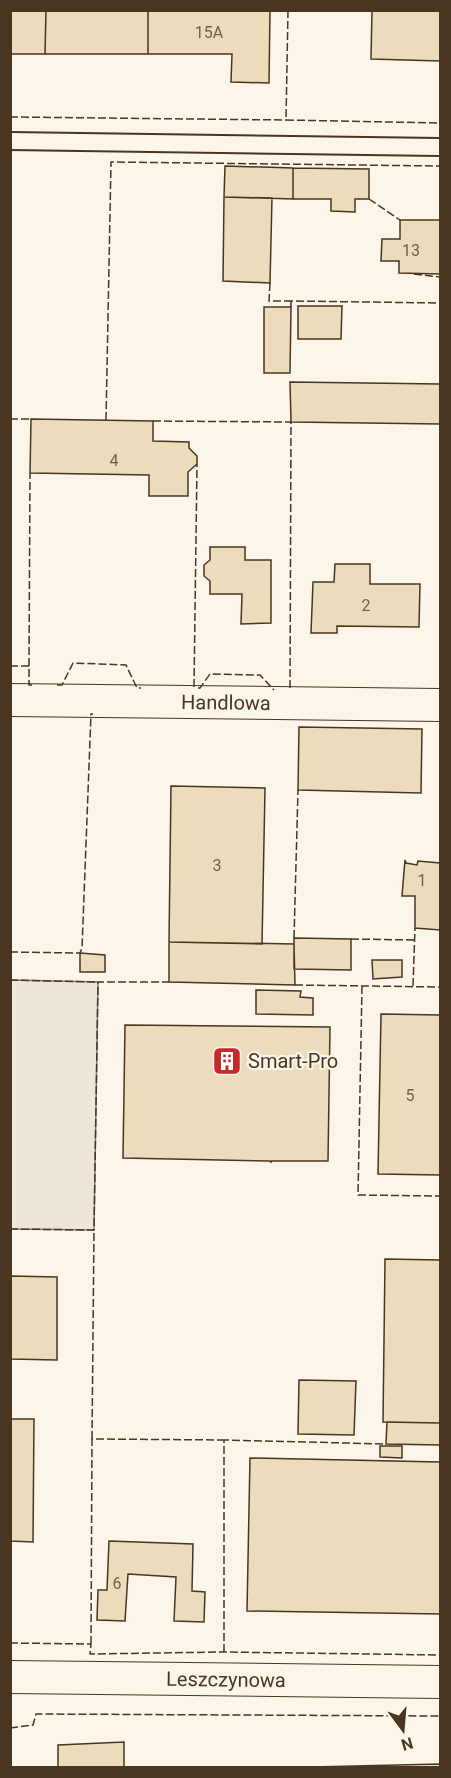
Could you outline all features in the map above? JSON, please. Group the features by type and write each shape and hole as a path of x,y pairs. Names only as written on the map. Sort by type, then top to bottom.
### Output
{"street":[{"name":"Handlowa","path":"10,700 441,705"},
{"name":"Leszczynowa","path":"10,1677 441,1682"}],"lane":[{"path":"10,141 441,147"}],"shaded area":[{"path":"11,980 98,982 94,1230 11,1229"}],"building":[{"path":"10,10 46,10 45,54 10,54"},
{"path":"46,10 148,10 148,54 45,54"},
{"path":"148,10 270,10 269,83 231,82 232,54 148,54"},
{"path":"372,10 440,10 440,61 371,59"},
{"path":"225,166 293,168 293,199 224,197"},
{"path":"293,168 369,169 369,199 355,199 355,212 331,211 331,199 293,199"},
{"path":"224,197 272,198 270,283 223,281"},
{"path":"400,220 440,220 440,274 399,273 399,261 381,261 382,239 400,239"},
{"path":"298,306 342,306 341,339 298,339"},
{"path":"264,307 291,307 290,373 264,373"},
{"path":"290,382 440,384 440,424 291,422"},
{"path":"31,419 153,421 153,441 189,442 189,448 197,456 197,464 188,472 188,496 149,496 149,475 30,473"},
{"path":"210,547 245,547 245,560 271,560 271,623 241,624 242,594 210,594 210,581 204,576 204,565 210,560"},
{"path":"335,564 370,564 370,584 420,584 419,627 337,626 337,633 311,633 313,582 334,582"},
{"path":"299,727 422,729 421,793 298,790"},
{"path":"171,786 265,788 262,944 169,942"},
{"path":"405,860 406,863 417,865 418,861 440,863 440,930 415,928 415,896 402,896"},
{"path":"294,938 351,939 351,970 294,969"},
{"path":"169,942 294,944 295,985 169,982"},
{"path":"80,953 105,955 105,972 80,972"},
{"path":"372,960 402,960 402,977 373,979"},
{"path":"256,990 301,991 300,997 313,998 313,1015 256,1014"},
{"path":"381,1014 440,1015 440,1175 378,1174"},
{"name":"Smart-Pro","path":"125,1025 330,1027 328,1161 271,1162 123,1158"},
{"path":"385,1259 440,1260 440,1423 383,1422"},
{"path":"10,1276 57,1277 57,1360 10,1359"},
{"path":"299,1380 356,1381 354,1435 298,1434"},
{"path":"10,1419 34,1419 33,1542 10,1541"},
{"path":"387,1422 440,1423 440,1445 386,1444"},
{"path":"380,1446 402,1446 402,1458 380,1457"},
{"path":"250,1458 440,1462 440,1614 247,1611"},
{"path":"109,1541 193,1544 192,1591 205,1592 204,1622 174,1621 176,1577 128,1574 125,1621 97,1620 98,1590 107,1590"},
{"path":"124,1742 124,1768 58,1768 58,1745"},
{"path":"440,1764 440,1768 268,1768"}],"fence":[{"path":"288,10 286,120 440,123"},
{"path":"10,117 286,120"},
{"path":"106,420 111,162 440,166"},
{"path":"369,199 400,220"},
{"path":"414,274 440,277"},
{"path":"270,283 269,301 291,301"},
{"path":"291,307 291,301 440,303"},
{"path":"10,419 31,419"},
{"path":"153,421 291,422 290,690"},
{"path":"194,687 197,464"},
{"path":"29,666 30,473"},
{"path":"57,685 62,685 73,663 126,665 137,688 141,688"},
{"path":"10,666 29,666 29,685 33,685"},
{"path":"198,688 210,674 260,675 274,690"},
{"path":"10,952 80,953 82,948 91,714 93,714"},
{"path":"294,938 298,790"},
{"path":"413,986 415,928"},
{"path":"351,939 414,940"},
{"path":"10,980 98,982"},
{"path":"10,1229 94,1230 98,982 169,982"},
{"path":"295,985 440,987"},
{"path":"362,986 358,1195 440,1196"},
{"path":"92,1439 94,1230"},
{"path":"91,1644 92,1439 224,1440"},
{"path":"224,1652 224,1440 386,1444"},
{"path":"10,1643 91,1644 90,1654 224,1652 440,1655"},
{"path":"10,1728 33,1725 36,1714 440,1716"}],"place":[{"name":"Smart-Pro","path":"227,1061"}]}
